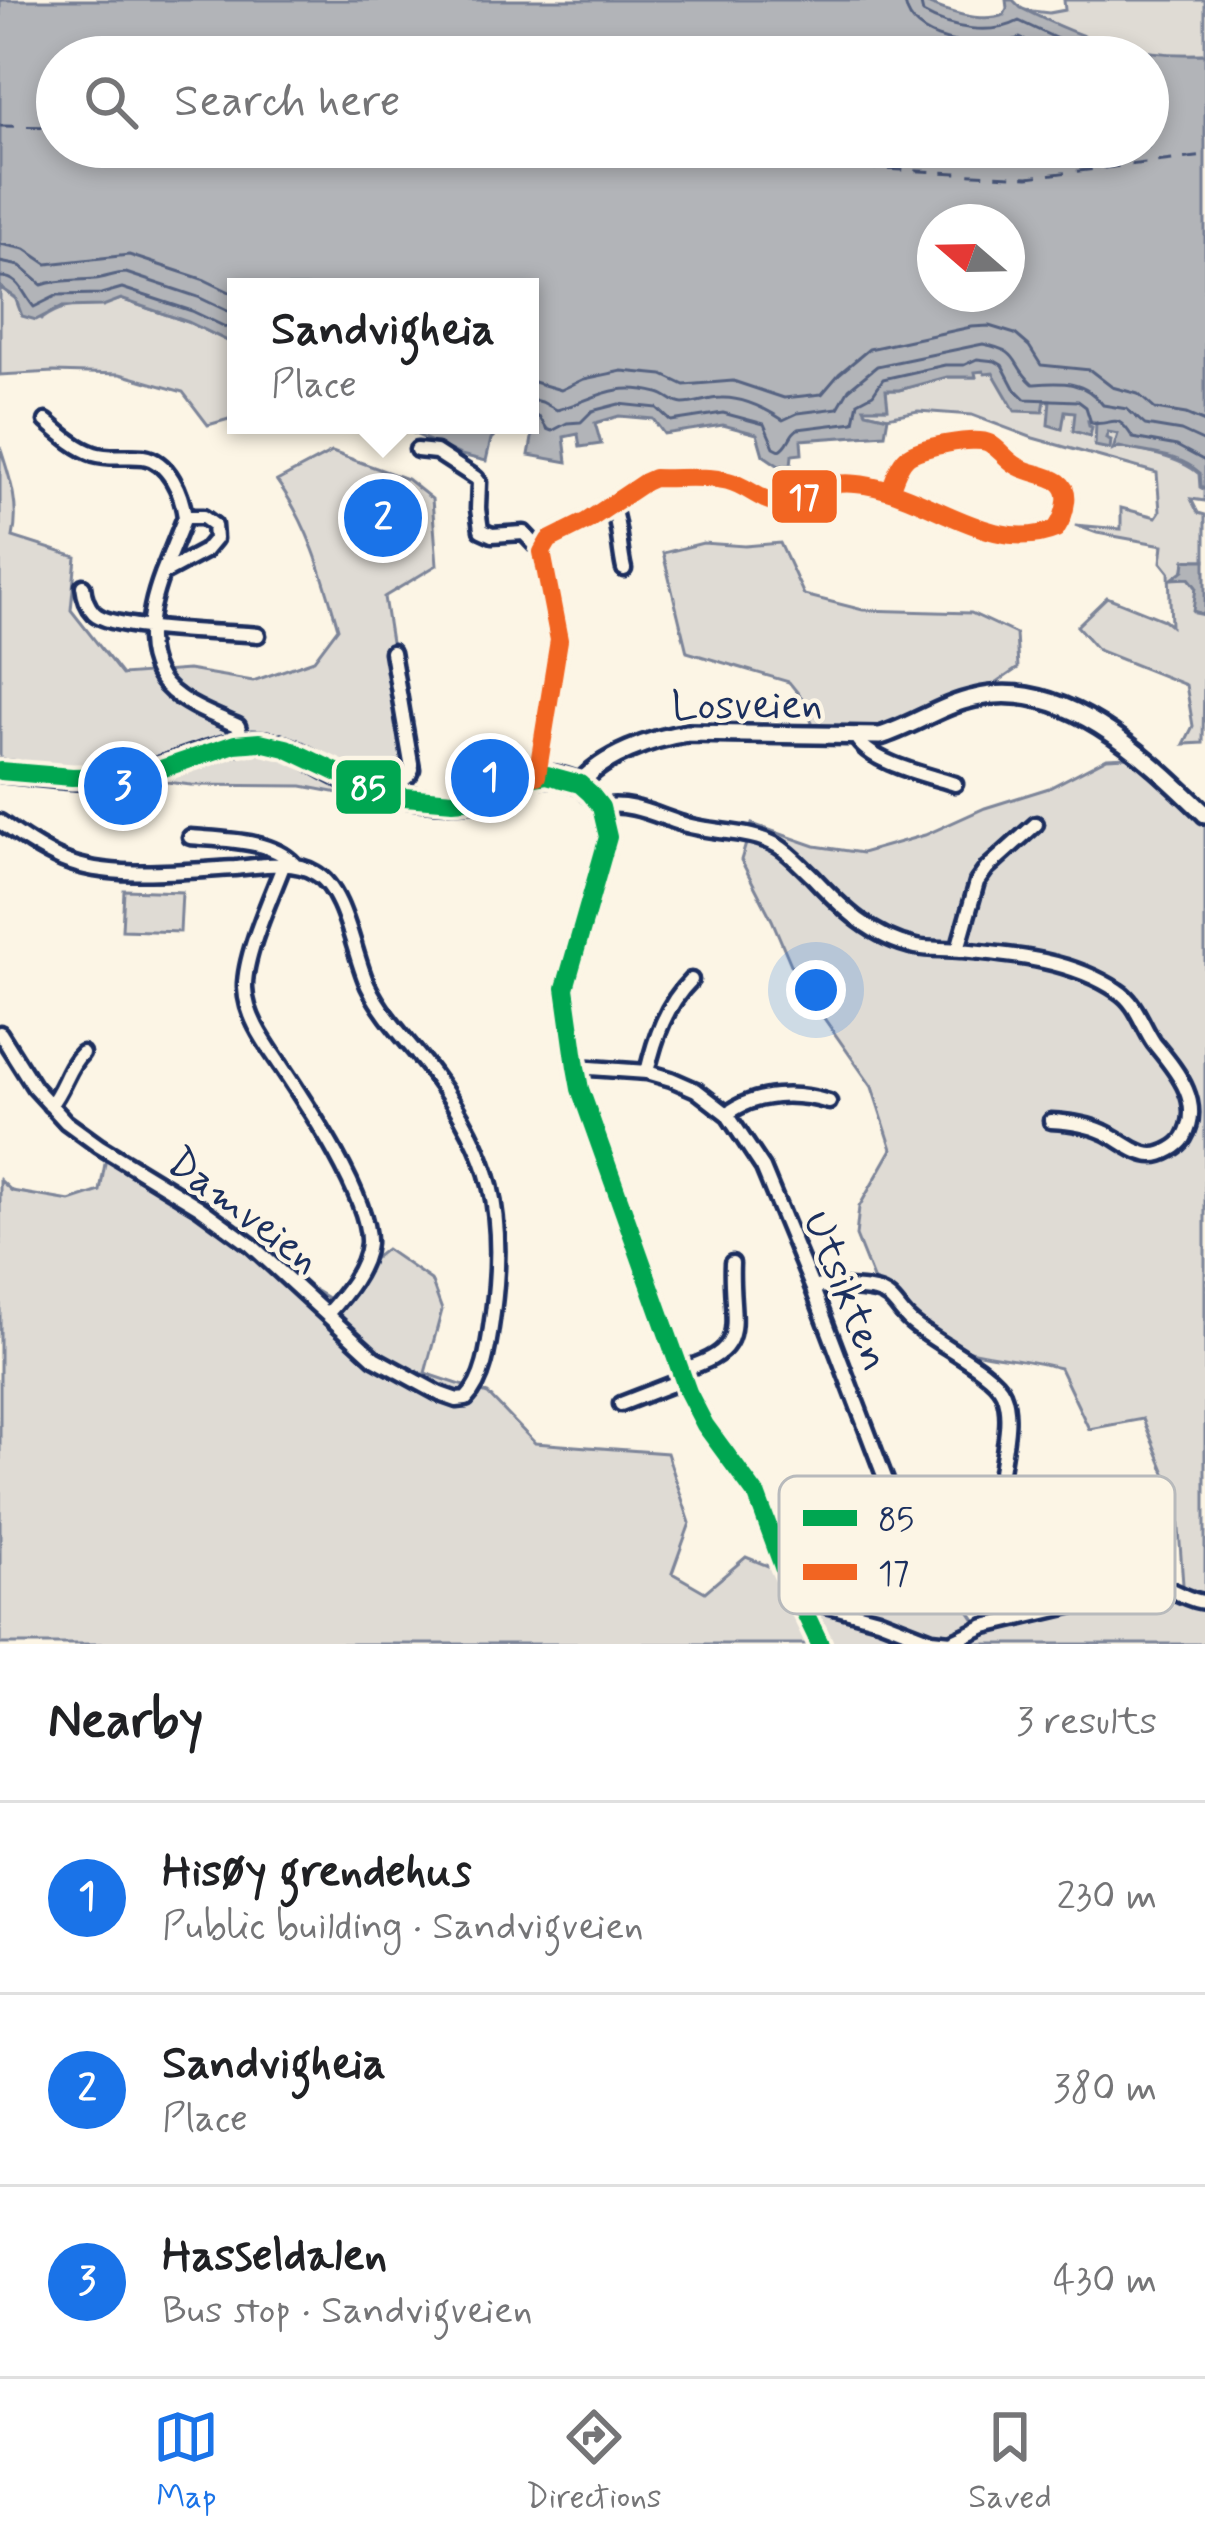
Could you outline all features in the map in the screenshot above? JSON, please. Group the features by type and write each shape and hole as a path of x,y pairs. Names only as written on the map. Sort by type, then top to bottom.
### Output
{"main road":[{"path":"0,771 128,776 260,742 286,748 368,787 405,797 472,800 503,794 537,776 557,776 580,784"}],"street":[{"path":"46,422 93,454 152,460 175,483 185,517 154,597 148,640 152,663 179,698 238,726 243,743"},
{"path":"542,552 549,540 654,478 720,478 779,503 843,482 890,491 980,527 1019,535 1056,529 1067,494 1062,484 1019,467 988,442 974,440 908,455 890,491"},
{"path":"417,450 436,452 479,482 482,530 492,535 524,533 542,552 559,640 537,776"},
{"path":"612,505 624,569"},
{"path":"162,574 206,551 215,539 214,525 203,517 185,517"},
{"path":"83,586 92,612 123,625 258,635"},
{"path":"368,787 400,782 412,769 392,652"},
{"name":"Losveien","path":"580,784 596,769 662,736 880,736 970,698 1000,695 1064,707 1106,728 1205,814"},
{"name":"Losveien","path":"856,737 867,752 955,784"},
{"path":"580,784 601,807 608,837 565,988 580,1089 681,1375 706,1425 757,1496 779,1556"},
{"path":"601,807 627,806 688,826 775,844 852,918 881,934 915,946 1034,958 1067,967 1120,992 1184,1078 1193,1108 1192,1124 1182,1142 1152,1156 1102,1131 1051,1121"},
{"path":"0,822 28,842 90,868 288,865"},
{"path":"958,950 977,882 1036,824"},
{"path":"190,837 267,848 290,858 248,962 245,989 250,1014 311,1111 365,1220 368,1244 363,1262 327,1314"},
{"name":"Damveien","path":"0,1033 34,1087 66,1122 251,1245 374,1358 419,1384 457,1400 466,1399 485,1358 497,1285 497,1212 486,1167 463,1118 374,997 326,880 288,865"},
{"path":"647,1072 669,1008 691,980"},
{"path":"50,1105 82,1053"},
{"name":"Utsikten","path":"576,1067 647,1072 696,1090 727,1114 763,1168 883,1476"},
{"path":"727,1114 752,1100 770,1097 797,1095 829,1102"},
{"path":"621,1404 713,1360 729,1346 734,1310 732,1263"},
{"path":"813,1289 876,1291 989,1375 1003,1390 1006,1410 1001,1476"},
{"path":"1175,1592 1205,1601"},
{"path":"806,1614 820,1644"},
{"path":"860,1614 932,1640 951,1642 985,1626 1036,1614"}],"shaded area":[{"path":"1064,0 1205,0 1205,54 1169,55 1169,36 1079,36 1024,10 1065,10"},
{"path":"0,287 42,319 62,309 121,299 227,341 227,420 208,425 183,392 120,374 0,375"},
{"path":"974,371 1001,376 1076,412 1088,426 1088,421 1096,422 1098,445 1106,449 1108,431 1119,434 1114,448 1159,455 1199,474 1205,501 1191,499 1198,513 1205,515 1205,560 1185,560 1184,570 1175,578 1189,578 1196,587 1195,613 1205,615 1203,743 1184,744 1193,726 1186,685 1098,650 1077,626 1107,597 1171,626 1169,572 1161,562 1163,545 1075,525 1121,529 1121,508 1156,517 1160,511 1157,473 1033,438 972,415 918,411 887,417 866,412 864,407 887,408 886,390 947,377 975,377"},
{"path":"0,447 15,503 13,537 76,557 71,610 122,675 188,670 253,681 314,660 338,628 306,533 277,481 332,452 407,479 432,499 437,565 384,597 404,725 400,775 365,798 302,786 191,785 126,777 0,778"},
{"path":"703,543 780,543 804,595 863,610 971,613 1016,634 1018,668 986,690 878,734 814,729 805,702 789,682 687,652 663,553"},
{"path":"1128,757 1205,815 1205,1644 0,1644 0,1180 12,1191 70,1201 100,1191 106,1158 84,1141 117,1152 276,1267 333,1301 386,1249 431,1280 442,1310 425,1373 488,1394 535,1443 667,1453 690,1523 672,1573 705,1592 746,1557 779,1571 779,1614 971,1614 981,1629 1052,1614 1175,1614 1175,1597 1184,1598 1175,1476 1166,1476 1143,1419 1089,1429 1060,1368 962,1349 930,1332 894,1299 882,1301 856,1236 859,1207 892,1149 872,1087 798,981 741,860 752,824 815,846 862,853 925,835 985,808 1049,788 1107,758"},
{"path":"124,890 182,892 180,932 122,930"}],"water":[{"path":"0,0 919,0 983,18 1004,15 1006,0 1013,0 1021,8 1086,36 36,36 36,168 1169,168 1169,54 1205,54 1205,489 1200,473 1182,461 1119,447 1113,450 1118,434 1108,432 1110,449 1095,446 1096,422 1088,421 1090,436 1073,431 1075,412 1065,411 1062,429 1048,425 1050,400 1045,400 1043,412 1015,411 993,373 983,371 975,372 976,377 947,377 886,390 888,408 864,408 888,417 885,434 801,440 802,454 792,455 791,465 779,466 763,455 757,434 723,425 664,434 653,419 619,416 595,423 601,444 580,447 578,434 564,437 567,462 529,455 533,434 539,434 539,278 227,278 227,341 121,299 103,306 61,307 36,320 22,316 15,297 0,287"},
{"path":"415,434 496,434 486,461 461,455"},
{"path":"1185,560 1205,560 1205,615 1193,611 1196,587 1189,578 1172,579 1184,570"}],"ferry route":[{"path":"0,126 36,127"},
{"path":"1169,160 1205,156"},
{"path":"865,168 1028,177 1104,168"}],"transit line":[{"name":"17","path":"537,776 559,640 542,552 549,540 645,482 654,478 720,479 766,500 785,503 831,485 863,485 1013,535 1056,529 1066,502 1058,481 1019,467 982,441 913,453 901,464 890,491"},
{"name":"85","path":"0,771 128,776 235,744 260,742 286,748 368,787 405,797 488,798 526,779 547,775 580,784 590,793 601,807 608,837 565,988 580,1089 688,1392 705,1425 757,1496 779,1556"},
{"name":"85","path":"806,1614 820,1644"}],"place":[{"name":"Sandvigheia","path":"383,518"},
{"name":"Hisøy grendehus","path":"490,778"},
{"name":"Hasseldalen","path":"123,786"}]}
